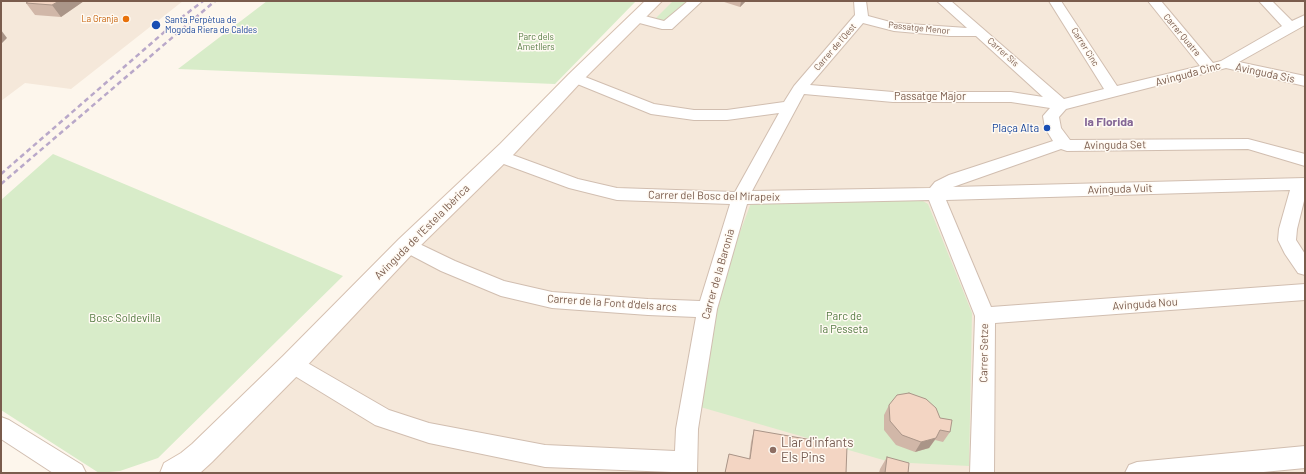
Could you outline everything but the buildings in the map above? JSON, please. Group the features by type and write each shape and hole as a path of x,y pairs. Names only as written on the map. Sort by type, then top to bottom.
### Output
{"main road":[{"name":"Avinguda de l'Estela Ibèrica","path":"184,470 292,364 408,245 499,156 575,78 654,1"}],"street":[{"path":"636,18 667,26 696,1"},
{"name":"Carrer de l'Oest","path":"799,89 860,18 862,14 860,1"},
{"name":"Carrer Sis","path":"943,1 980,32 1061,105"},
{"name":"Carrer Cinc","path":"1055,1 1114,93"},
{"name":"Carrer Quatre","path":"1154,1 1210,69"},
{"path":"1265,1 1291,28"},
{"name":"Passatge Menor","path":"860,18 901,28 950,32 980,32"},
{"name":"Avinguda Cinc","path":"1061,105 1226,64 1305,19"},
{"name":"Avinguda Sis","path":"1226,64 1305,81"},
{"path":"575,78 651,108 694,115 726,115 790,106"},
{"name":"Passatge Major","path":"799,89 893,96 1011,97 1061,105"},
{"name":"Carrer de la Baronia","path":"685,468 687,429 707,309 740,198 799,89"},
{"path":"1061,105 1051,116 1053,128 1063,143"},
{"name":"Avinguda Set","path":"935,194 941,186 955,179 1063,143 1067,146 1248,144 1305,160"},
{"name":"Carrer del Bosc del Mirapeix","path":"499,156 575,184 617,194 740,198 935,194"},
{"path":"1302,184 1288,229 1287,240 1291,249 1305,268"},
{"name":"Avinguda Vuit","path":"935,194 1302,184"},
{"name":"Carrer Setze","path":"935,194 985,316 982,473"},
{"name":"Carrer de la Font d'dels arcs","path":"408,245 448,266 501,288 552,300 648,308 707,309"},
{"name":"Avinguda Nou","path":"985,316 1305,292"},
{"path":"292,364 384,418 429,433 545,456 685,468"},
{"path":"1,427 74,473"},
{"path":"1137,473 1305,456"}],"shaded area":[{"path":"1,1 183,1 71,89 25,83 1,101"},
{"path":"654,1 1305,1 1305,473 181,473"}],"green space":[{"name":"Parc dels Ametllers","path":"267,1 636,1 555,84 178,69"},
{"path":"673,1 691,1 665,23 654,20"},
{"name":"Bosc Soldevilla","path":"53,154 343,276 158,458 120,471 99,473 1,410 1,200"},
{"name":"Parc de la Pesseta","path":"916,197 928,204 972,313 969,466 890,462 697,406 722,280 751,203"}],"railway":[{"path":"1,174 177,21 203,1"},
{"path":"1,184 215,1"}],"place":[{"name":"La Granja","path":"126,19"},
{"name":"Santa Perpètua de Mogoda Riera de Caldes","path":"156,25"},
{"name":"Plaça Alta","path":"1047,128"},
{"name":"Llar d'infants Els Pins","path":"773,450"}],"district":[{"name":"la Florida","path":"1109,122"}]}
